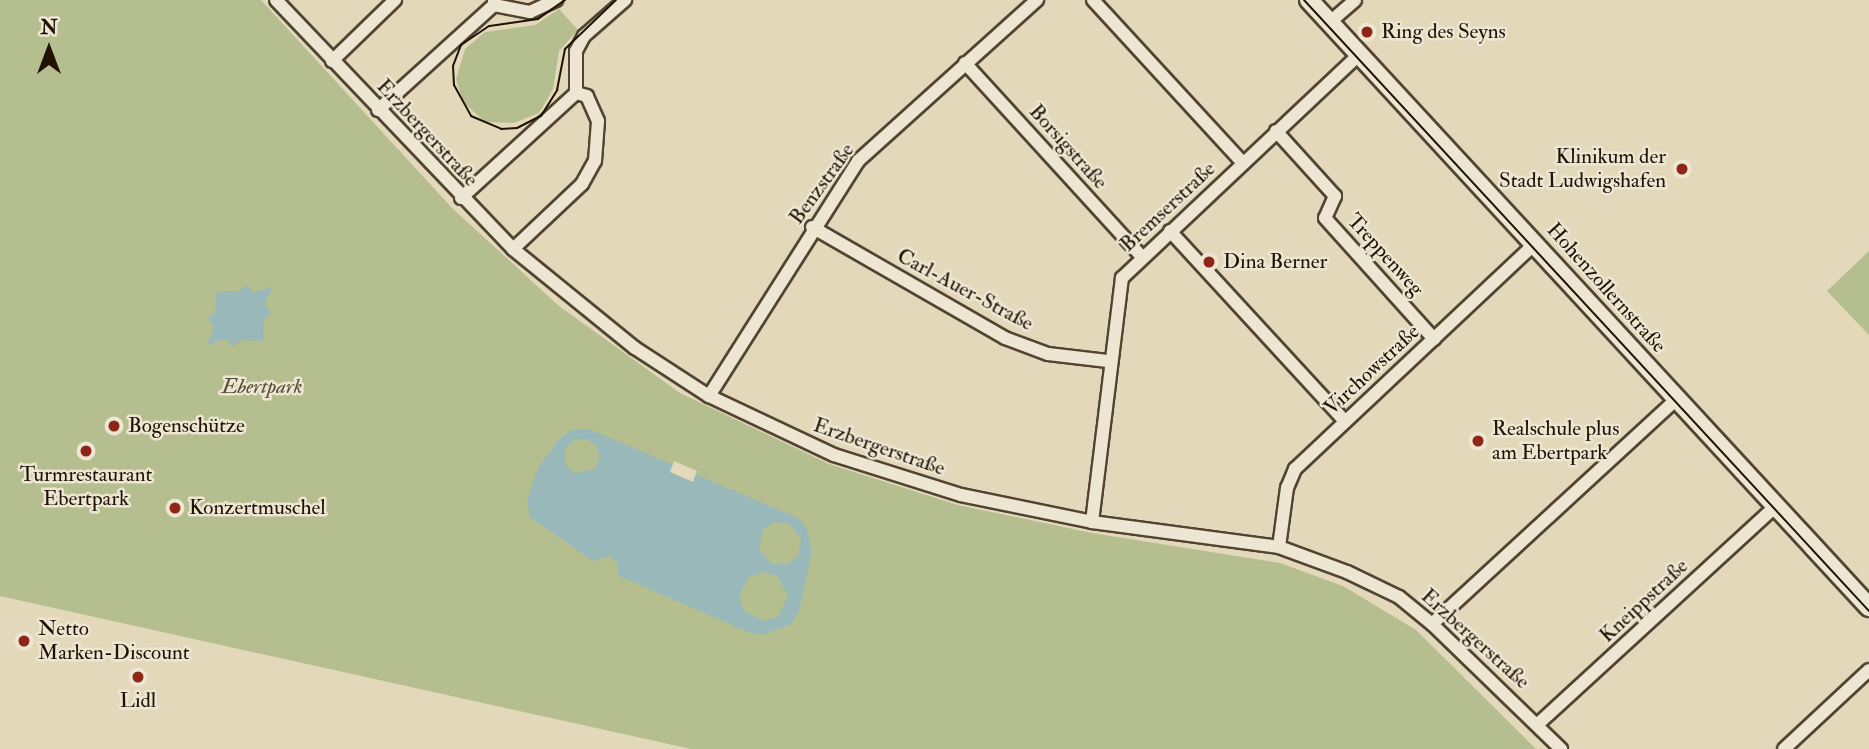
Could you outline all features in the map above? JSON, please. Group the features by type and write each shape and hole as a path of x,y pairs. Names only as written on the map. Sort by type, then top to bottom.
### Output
{"street":[{"name":"Erzbergerstraße","path":"276,0 461,198 513,248 635,348 709,396 834,456 961,495 1092,522 1279,547 1399,597 1432,624 1561,749"},
{"path":"332,61 395,0"},
{"path":"378,110 494,2 530,12 556,0"},
{"path":"461,198 576,93 578,44 625,0"},
{"name":"Benzstraße","path":"709,396 813,227 858,161 1037,0"},
{"path":"1093,0 1242,163"},
{"name":"Hohenzollernstraße","path":"1309,0 1869,607"},
{"path":"1330,22 1355,0"},
{"name":"Bremserstraße","path":"1092,522 1108,361 1122,278 1360,54"},
{"name":"Borsigstraße","path":"965,63 1142,257"},
{"path":"513,248 582,184 595,161 594,105 587,96 576,93"},
{"name":"Treppenweg","path":"1276,131 1335,196 1325,218 1434,339"},
{"name":"Carl-Auer-Straße","path":"813,227 1005,338 1048,354 1108,361"},
{"path":"1170,230 1345,421"},
{"name":"Virchowstraße","path":"1279,547 1287,488 1295,468 1535,244"},
{"path":"1432,624 1677,399"},
{"name":"Kneippstraße","path":"1538,724 1776,506"},
{"path":"1784,749 1869,670"}],"green space":[{"name":"Ebertpark","path":"0,0 261,0 452,208 559,306 680,393 829,464 958,505 1092,533 1280,563 1343,586 1416,630 1536,749 691,749 0,596"},
{"path":"559,9 578,30 559,51 553,89 539,113 514,123 485,122 463,102 456,79 465,49 485,32 535,25"},
{"path":"1869,251 1869,335 1827,291"}],"water":[{"path":"246,285 253,292 272,287 265,305 271,313 264,319 263,341 241,340 233,347 226,339 207,345 214,327 208,319 215,312 217,291 239,291"},
{"path":"589,429 798,518 806,527 812,552 799,611 791,624 762,635 746,631 617,575 618,564 610,556 593,561 530,517 527,500 538,468 559,439 572,430","holes":["586,439 597,446 600,459 593,470 575,473 566,465 565,448 574,440","775,522 789,524 801,538 798,556 787,564 772,564 759,549 763,529","763,572 777,576 788,595 779,616 764,621 744,611 739,596 749,577"]}],"pier":[{"path":"674,461 697,471 693,482 670,472"}],"tram line":[{"path":"565,0 538,19 489,26 461,45 453,66 454,85 471,116 501,129 517,128 541,116 557,90 565,49 616,0"},
{"path":"1304,0 1869,611"}],"place":[{"name":"Ring des Seyns","path":"1367,32"},
{"name":"Klinikum der Stadt Ludwigshafen","path":"1682,169"},
{"name":"Dina Berner","path":"1209,262"},
{"name":"Bogenschütze","path":"114,426"},
{"name":"Realschule plus am Ebertpark","path":"1478,441"},
{"name":"Turmrestaurant Ebertpark","path":"86,451"},
{"name":"Konzertmuschel","path":"175,508"},
{"name":"Netto Marken-Discount","path":"24,641"},
{"name":"Lidl","path":"138,677"}]}
